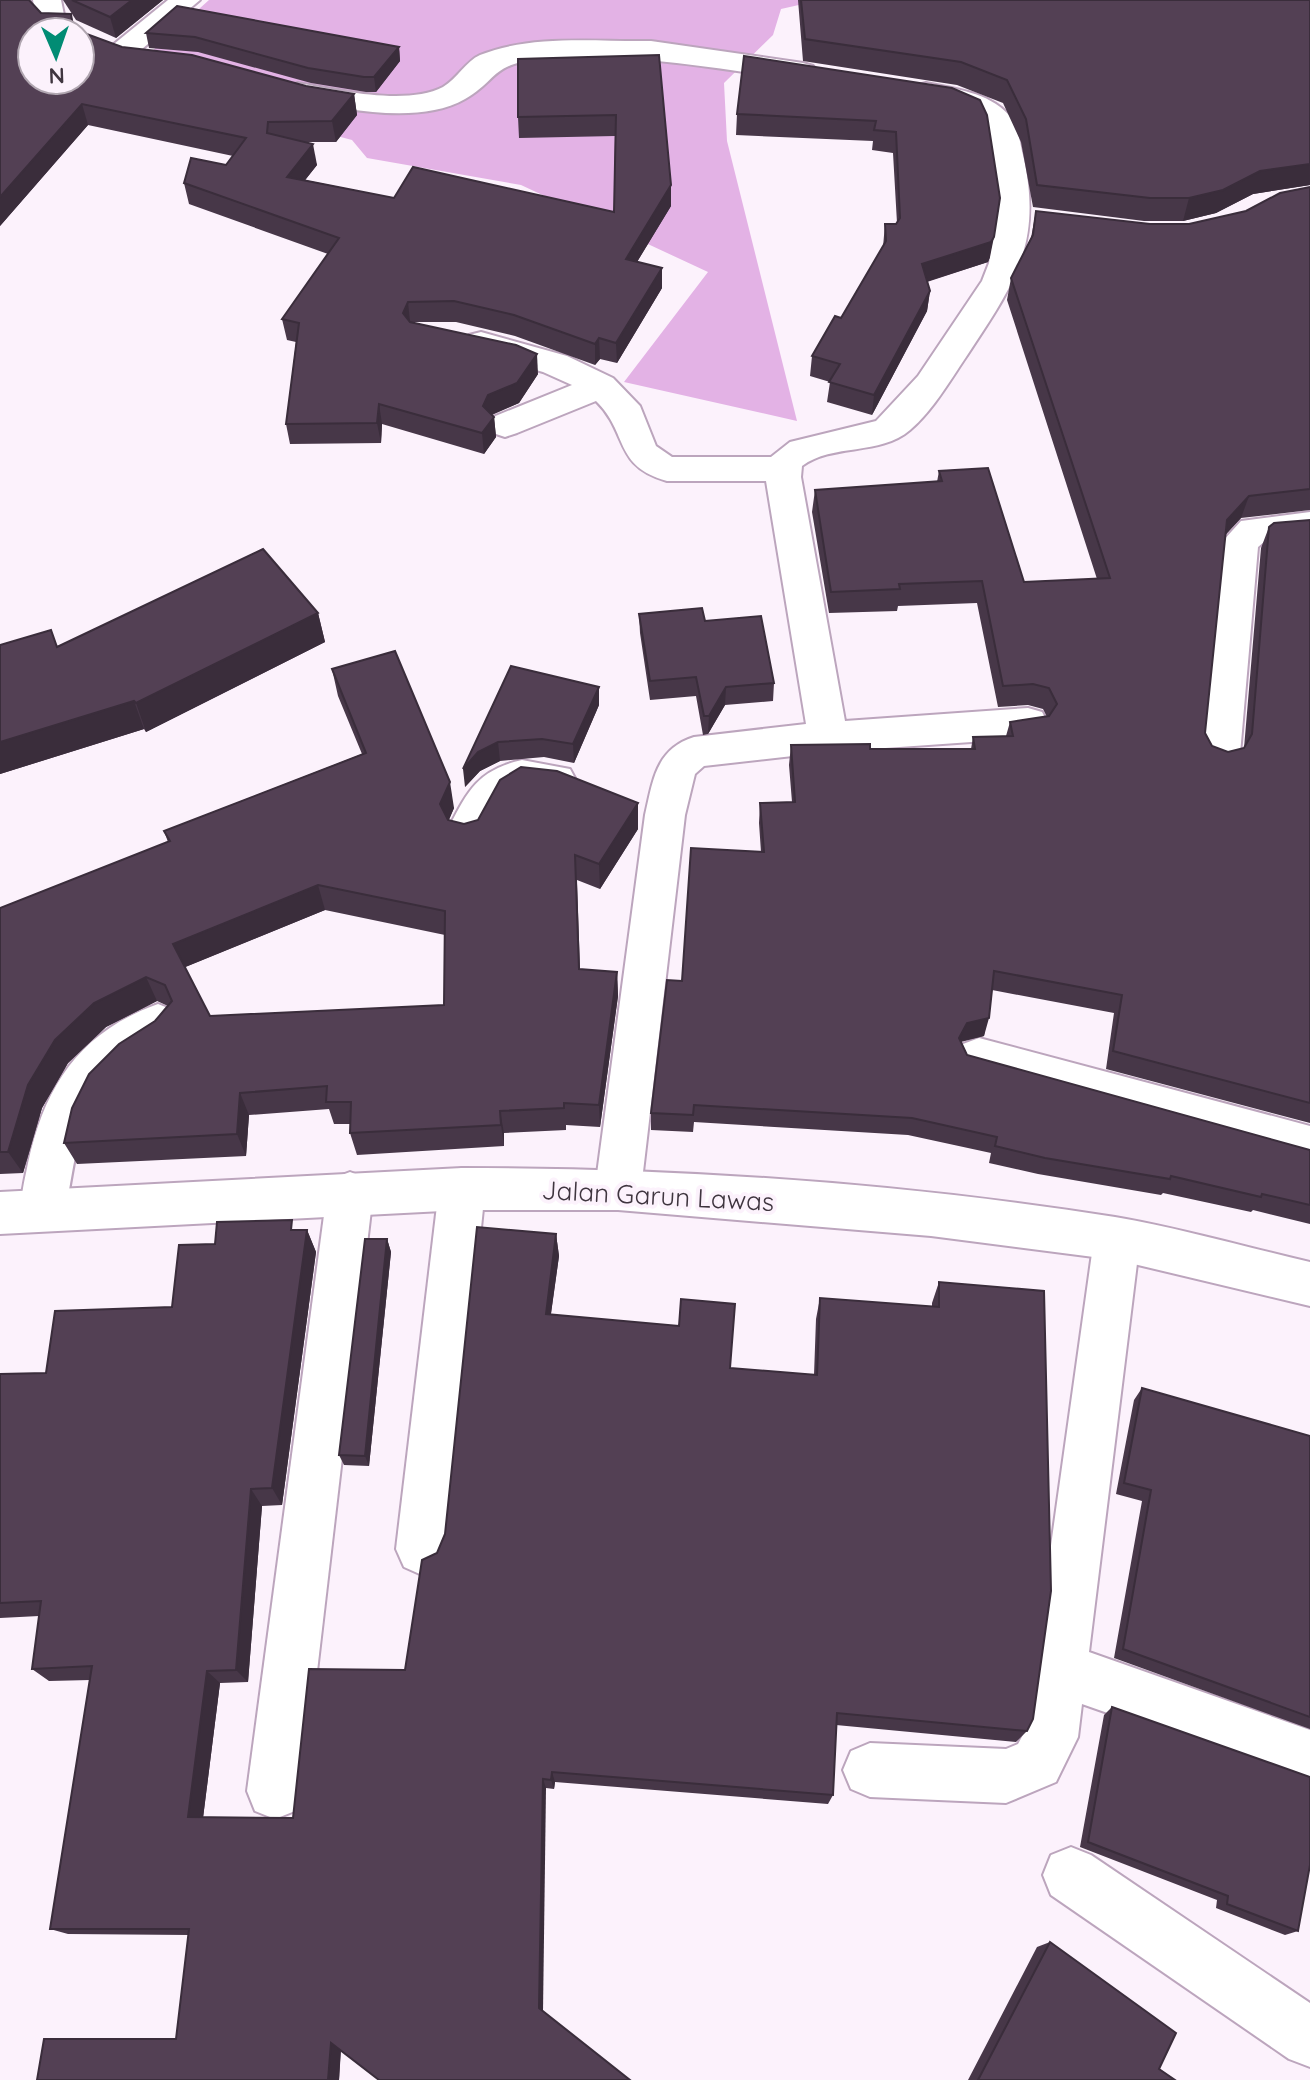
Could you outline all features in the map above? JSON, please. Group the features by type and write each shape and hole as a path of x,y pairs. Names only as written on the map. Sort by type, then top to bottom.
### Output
{"street":[{"path":"119,54 186,0"},
{"path":"96,41 119,54 159,59"},
{"path":"273,87 368,104 419,103 451,96 478,69 499,58 536,51 600,49 651,50 836,77"},
{"path":"828,737 802,601 785,469 792,454 870,436 905,417 998,282 1028,219 1002,134 991,112 957,97 897,87"},
{"path":"450,337 556,365 601,386 621,406 633,427 634,443 642,456 654,464 667,469 785,469"},
{"path":"505,425 601,386"},
{"path":"1220,754 1240,542 1254,530 1310,525"},
{"path":"618,1189 651,810 677,766 694,752 828,737 1028,723"},
{"path":"467,831 487,794 507,779 530,775 595,791"},
{"path":"22,1210 79,1079 115,1047 158,1023"},
{"path":"979,1057 1310,1146"},
{"path":"422,1549 462,1189"},
{"name":"Jalan Garun Lawas","path":"22,1210 462,1189 618,1189 931,1215 1117,1239 1310,1284"},
{"path":"275,1791 350,1193"},
{"path":"870,1770 1006,1776 1022,1772 1037,1763 1051,1737 1063,1670 1117,1239"},
{"path":"1063,1670 1310,1757"},
{"path":"1071,1875 1310,2038"}],"shaded area":[{"path":"209,0 821,0 781,9 773,35 724,83 727,141 797,421 624,382 708,272 521,185 367,158 352,140 121,79"}],"building":[{"path":"0,0 29,0 41,13 71,14 16,16 16,96 96,96 96,37 122,47 192,55 306,86 354,94 332,121 268,122 267,133 313,144 287,177 394,198 413,167 614,212 616,115 518,117 518,59 659,55 671,185 626,259 662,268 616,343 599,338 595,344 514,315 454,301 408,302 403,313 410,322 516,345 537,354 517,383 488,395 483,406 494,417 482,433 379,404 377,423 286,424 299,323 282,319 339,238 184,183 191,158 226,165 246,138 82,104 0,197"},
{"path":"72,0 132,0 110,17"},
{"path":"801,0 1310,0 1310,164 1260,171 1223,190 1189,198 1150,198 1037,185 1026,119 1007,80 961,62 805,39"},
{"path":"177,6 399,47 374,77 364,77 308,68 195,37 146,33"},
{"path":"744,56 952,88 980,100 987,115 1000,198 994,237 991,242 922,264 930,291 874,395 829,382 840,364 812,356 835,316 841,318 886,241 885,224 896,224 900,218 896,132 874,130 876,121 737,114"},
{"path":"1310,187 1310,489 1249,496 1227,520 1205,733 1212,746 1228,752 1244,748 1252,734 1269,527 1274,523 1310,520 1310,1103 1113,1051 1122,995 994,971 989,1018 967,1023 959,1038 967,1055 1310,1150 1310,1205 1171,1176 1170,1179 1045,1158 995,1146 997,1137 912,1118 694,1105 693,1115 651,1113 667,980 682,981 691,848 764,852 760,803 795,802 791,745 870,744 870,749 975,749 973,737 1013,736 1010,722 1049,716 1057,704 1049,688 1033,684 1003,686 982,581 899,584 900,589 831,592 815,490 942,481 939,471 988,468 1024,582 1110,578 1011,278 1033,235 1036,211 1150,224 1189,224 1246,211 1280,193"},
{"path":"263,549 318,613 136,703 134,701 0,742 0,645 51,630 57,647"},
{"path":"702,608 705,621 761,616 774,683 726,687 709,716 704,716 696,677 650,681 639,614"},
{"path":"395,651 450,782 440,804 448,820 464,824 478,820 500,780 521,767 557,771 638,803 599,864 575,855 579,969 617,972 599,1105 564,1103 564,1108 500,1111 501,1125 350,1133 351,1102 326,1102 327,1086 240,1093 237,1134 64,1143 72,1108 89,1074 119,1044 155,1021 172,1001 165,985 146,977 94,1003 55,1040 28,1085 8,1152 0,1152 0,908 170,841 164,831 366,753 332,669","holes":["318,885 445,911 444,1005 210,1016 173,944"]},
{"path":"511,666 599,687 573,744 542,739 498,742 478,752 463,769"},
{"path":"292,1220 291,1230 307,1230 272,1488 251,1489 236,1670 207,1671 188,1817 293,1818 309,1669 405,1670 422,1560 437,1553 445,1534 477,1227 556,1234 546,1314 679,1326 681,1299 735,1304 730,1368 817,1375 820,1298 939,1307 939,1282 1044,1291 1051,1591 1033,1719 1027,1731 837,1713 833,1795 552,1772 551,1780 543,1779 539,2008 630,2080 379,2080 331,2043 328,2080 37,2080 44,2039 176,2039 189,1929 50,1929 92,1666 32,1669 41,1601 0,1603 0,1374 46,1373 55,1311 172,1307 179,1245 215,1244 217,1222"},
{"path":"365,1239 387,1239 365,1456 339,1455"},
{"path":"1142,1388 1310,1436 1310,1717 1123,1649 1151,1490 1124,1483"},
{"path":"1112,1707 1310,1777 1310,1865 1298,1931 1227,1904 1228,1896 1088,1842"},
{"path":"1050,1942 1176,2033 1159,2069 1175,2080 978,2080"}]}
